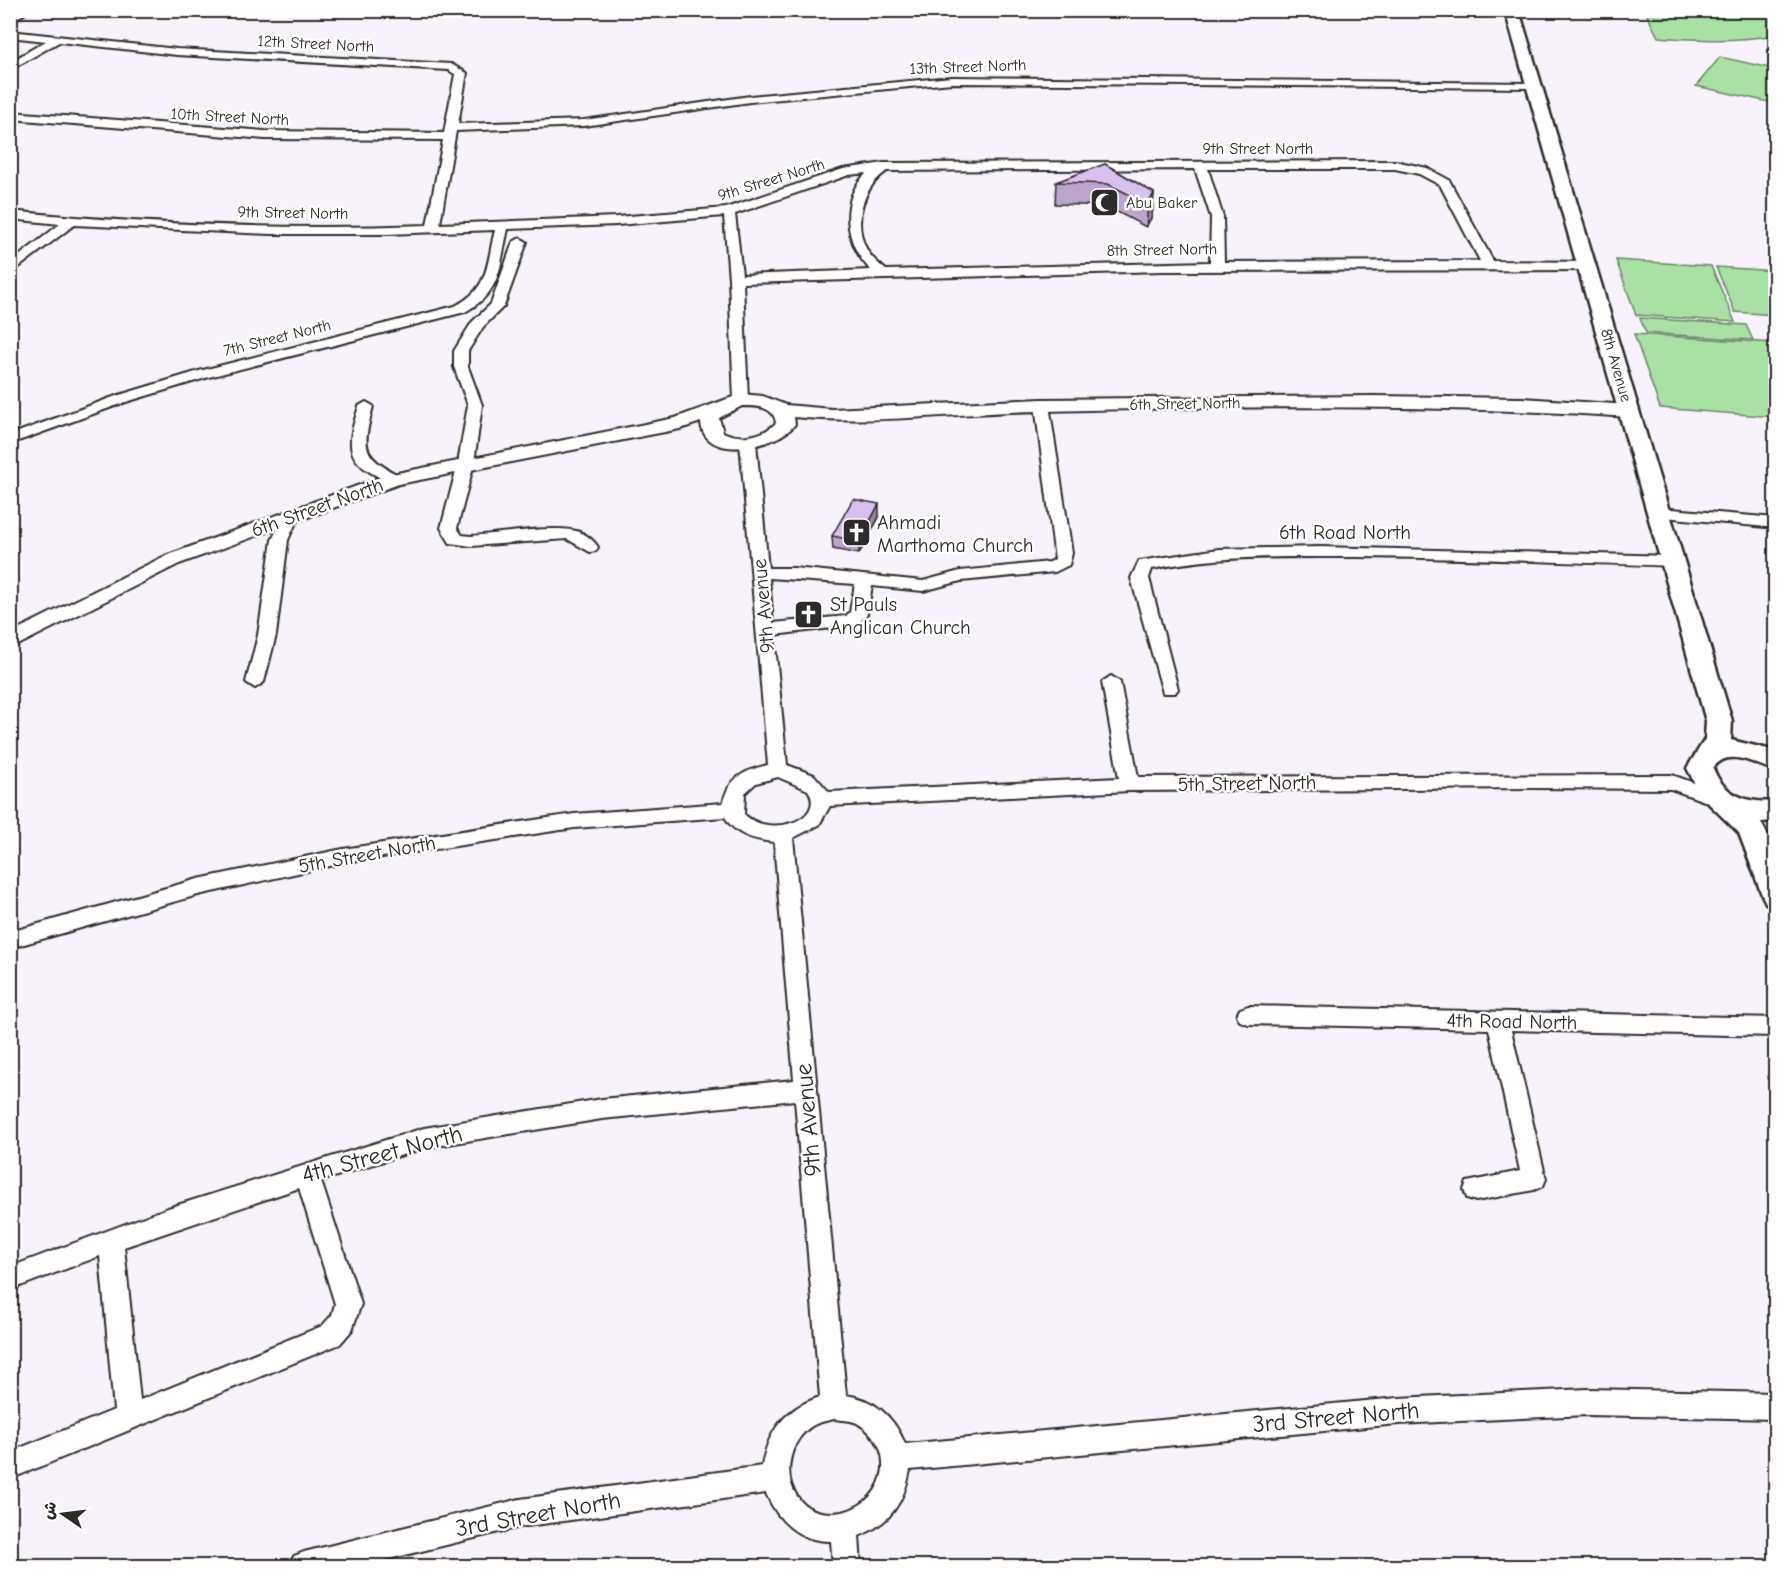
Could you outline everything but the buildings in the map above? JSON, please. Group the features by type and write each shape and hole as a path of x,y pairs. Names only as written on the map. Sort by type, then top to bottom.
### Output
{"main road":[{"name":"8th Avenue","path":"1512,10 1533,89 1588,266 1719,721 1718,740 1706,756"},
{"path":"1719,721 1752,751 1776,762"},
{"path":"1752,751 1721,749 1706,756 1700,768 1703,781 1751,828 1765,860 1776,895"},
{"path":"1726,802 1756,812 1776,811"},
{"path":"1765,860 1776,826"}],"street":[{"path":"10,19 26,10"},
{"name":"12th Street North","path":"10,34 177,52 451,67 461,73 433,228"},
{"path":"10,67 57,39"},
{"name":"13th Street North","path":"449,132 584,123 750,99 952,80 1533,89"},
{"name":"10th Street North","path":"10,115 265,135 449,132"},
{"path":"1200,165 1217,217 1217,264"},
{"name":"9th Street North","path":"10,215 71,221 271,230 433,228 617,221 728,212 847,172 884,167 1395,165 1423,171 1445,183 1453,194 1488,264"},
{"path":"883,274 866,260 858,248 853,229 858,198 864,182 884,167"},
{"path":"728,212 731,218 736,279 741,400"},
{"path":"10,270 71,221"},
{"name":"7th Street North","path":"10,440 121,399 204,374 460,309 475,301 487,289 503,225"},
{"path":"520,242 497,306 477,325 461,351 461,367 474,405 466,463 448,528 456,539 471,541 569,534 580,538 590,547"},
{"name":"8th Street North","path":"736,279 1217,264 1588,266"},
{"name":"6th Street North","path":"10,642 172,560 394,478 691,420 741,400 765,402 782,410 847,415 1042,405 1374,402 1629,407"},
{"path":"760,573 794,573 923,586 954,577 1047,569 1060,564 1064,553 1042,405"},
{"path":"366,406 356,443 360,459 371,468 394,478"},
{"path":"712,432 709,424 710,416 717,409"},
{"path":"781,431 786,424 782,410"},
{"name":"6th Street North","path":"643,430 712,432 733,442 748,443 773,437 781,431 847,415"},
{"name":"9th Avenue","path":"748,443 778,770"},
{"path":"1660,513 1776,523"},
{"path":"255,682 267,635 280,540 291,516"},
{"name":"6th Road North","path":"1169,688 1140,578 1145,565 1168,560 1286,552 1432,552 1674,561"},
{"path":"765,630 851,621 858,614 864,581"},
{"path":"1111,682 1130,784"},
{"path":"1672,782 1689,774 1706,756"},
{"path":"778,770 798,774 810,780 818,788 821,799 818,813 809,823 798,830 783,834 766,834 751,830 737,820 732,809 734,793 741,783 763,772 778,770"},
{"name":"5th Street North","path":"821,799 1130,784 1672,782 1726,802"},
{"name":"5th Street North","path":"10,940 198,887 343,856 574,821 732,809"},
{"name":"9th Avenue","path":"783,834 834,1406"},
{"name":"4th Road North","path":"1248,1015 1776,1027"},
{"path":"1476,1190 1534,1179 1497,1020"},
{"name":"4th Street North","path":"10,1279 168,1219 424,1137 602,1109 804,1089"},
{"path":"10,1466 323,1341 338,1328 348,1304 307,1174"},
{"path":"111,1241 128,1419"},
{"name":"3rd Street North","path":"897,1458 1398,1411 1588,1402 1776,1406"},
{"path":"834,1406 864,1412 886,1430 897,1458 893,1489 874,1516 844,1529 812,1526 787,1507 774,1478 780,1443 802,1417 834,1406"},
{"name":"3rd Street North","path":"304,1566 520,1513 774,1478"},
{"path":"844,1529 847,1566"}],"green space":[{"path":"1645,11 1775,11 1775,35 1717,40 1658,37"},
{"path":"1720,57 1775,69 1775,94 1769,102 1696,86"},
{"path":"1616,260 1711,266 1735,322 1636,315"},
{"path":"1716,267 1775,271 1775,315 1735,312"},
{"path":"1640,318 1746,325 1753,340 1646,333"},
{"path":"1634,334 1775,343 1775,417 1660,408"}],"place":[{"name":"Abu Baker","path":"1105,202"},
{"name":"Ahmadi Marthoma Church","path":"856,533"},
{"name":"St Pauls Anglican Church","path":"809,615"}]}
